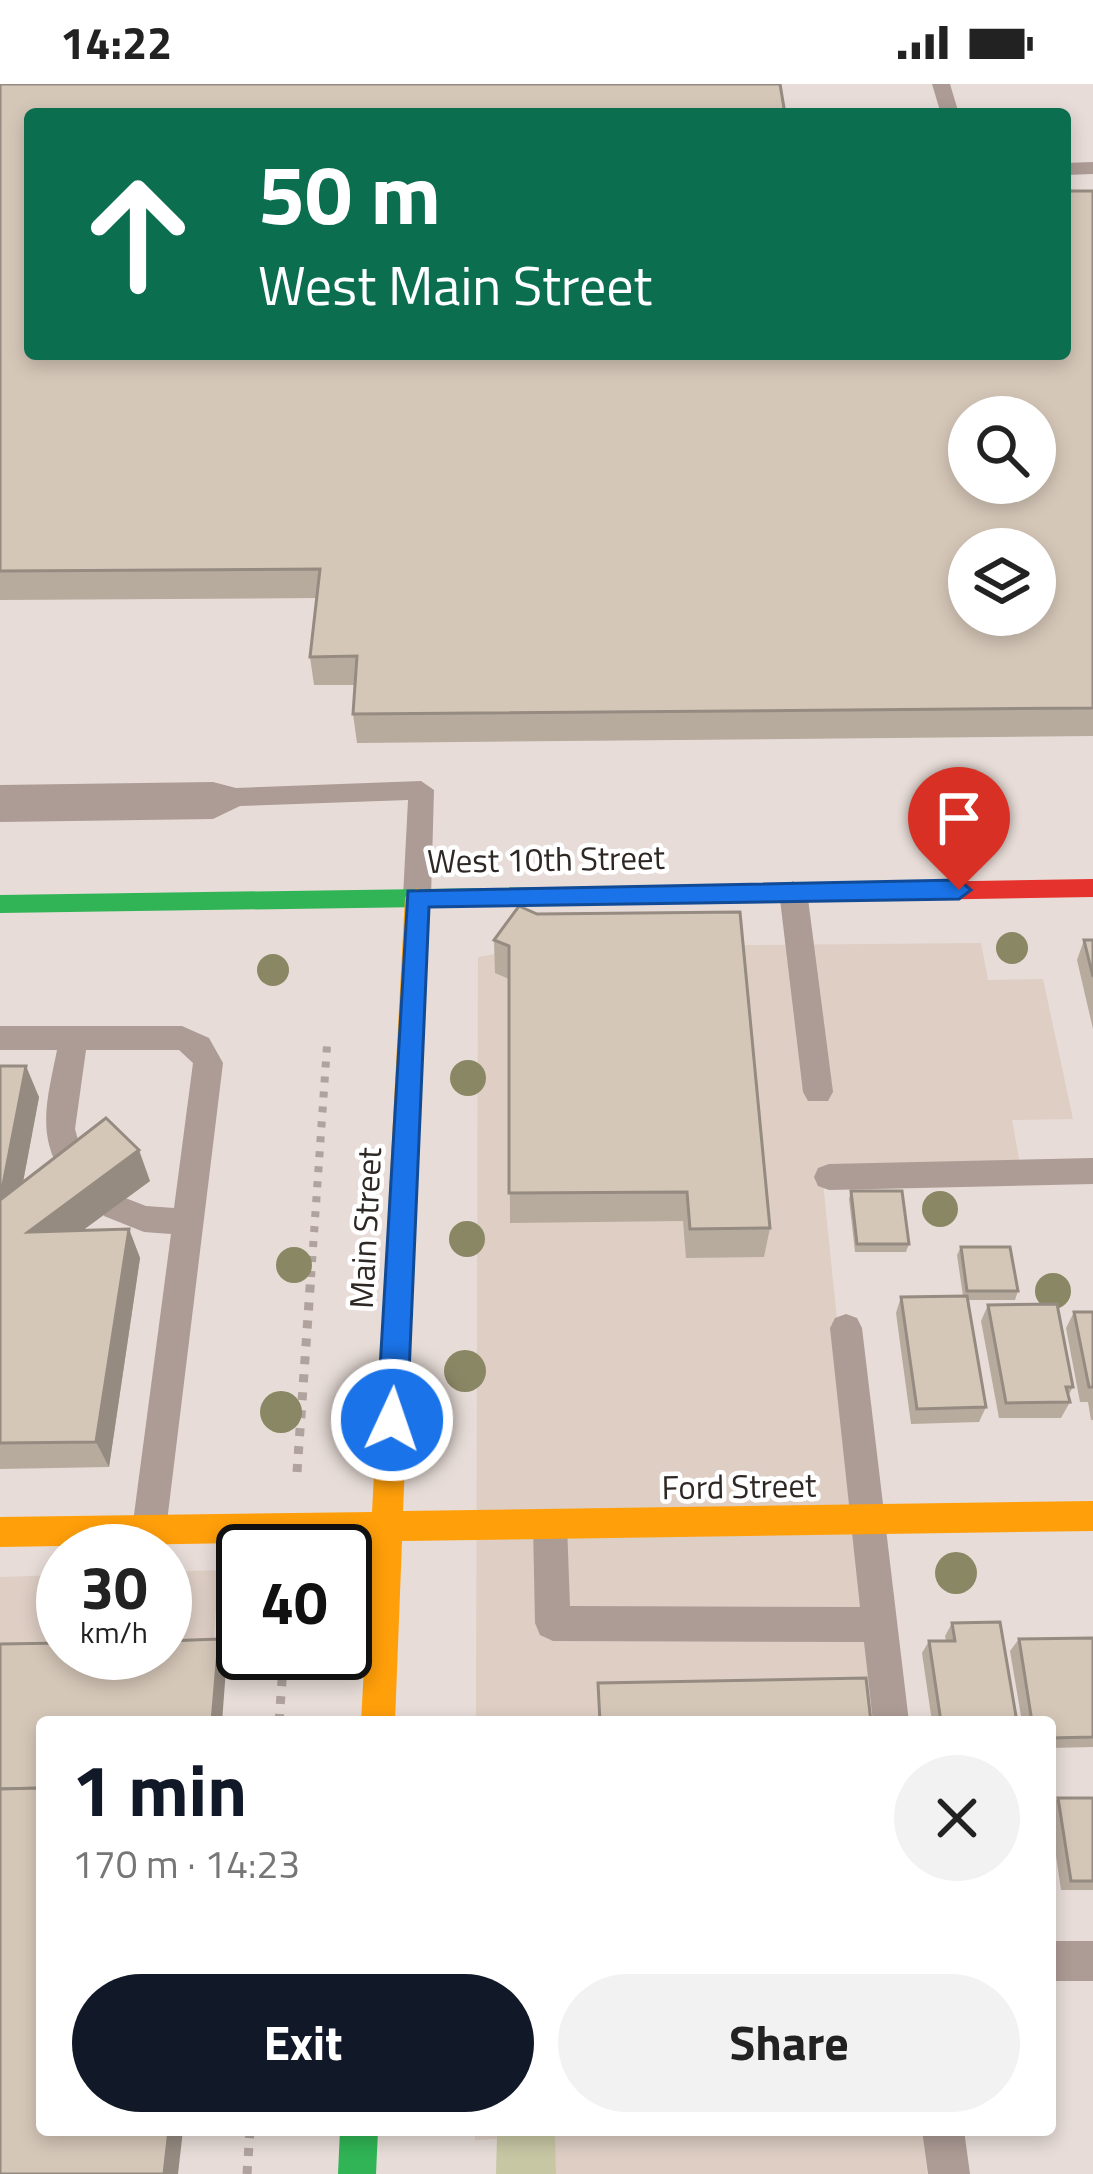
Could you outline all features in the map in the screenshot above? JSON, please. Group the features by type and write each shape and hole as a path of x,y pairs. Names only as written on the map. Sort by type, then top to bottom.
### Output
{"street":[{"name":"West 10th Street","path":"0,904 1093,888"},
{"name":"Main Street","path":"378,1716 417,897"},
{"name":"Ford Street","path":"372,1528 1093,1516"},
{"name":"Ford Street","path":"0,1532 36,1532"},
{"path":"357,2174 359,2136"}],"lane":[{"path":"0,794 213,790 236,797 421,790 417,897"},
{"path":"0,812 213,809 236,797"},
{"path":"793,891 818,1092"},
{"path":"0,1038 182,1038 199,1046 208,1063 150,1524"},
{"path":"74,1038 58,1138 64,1159 82,1177"},
{"path":"829,1177 1093,1171"},
{"path":"115,1207 144,1219 188,1222"},
{"path":"846,1328 890,1716"},
{"path":"550,1525 553,1623 879,1625"},
{"path":"1056,1961 1093,1960"},
{"path":"944,2136 949,2174"}],"path":[{"path":"293,1524 327,1046"},
{"path":"279,1716 282,1680"},
{"path":"247,2174 250,2136"}],"shaded area":[{"path":"981,943 988,980 1043,979 1073,1119 1012,1120 1020,1164 822,1173 877,1716 476,1716 478,957 537,947"},
{"path":"216,1570 207,1716 36,1716 36,2136 0,2174 0,1577 36,1576 36,1680 192,1680 192,1571"},
{"path":"475,2136 554,2136 475,2140"},
{"path":"554,2136 924,2136 927,2174 556,2174"}],"green space":[{"path":"497,2136 555,2136 556,2174 496,2174"}],"building":[{"path":"0,84 780,84 784,108 24,108 24,360 1071,360 1071,191 1093,191 1093,708 353,714 357,656 310,657 320,569 0,571"},
{"path":"519,906 537,914 740,912 770,1228 690,1229 687,1192 509,1193 509,946 494,940"},
{"path":"1084,940 1093,940 1093,977"},
{"path":"0,1066 26,1066 0,1200"},
{"path":"106,1118 139,1150 28,1232 129,1229 96,1442 0,1443 0,1200"},
{"path":"851,1191 902,1191 909,1244 857,1244"},
{"path":"961,1247 1010,1247 1018,1291 967,1291"},
{"path":"967,1296 986,1407 917,1409 901,1297"},
{"path":"1057,1304 1073,1387 1066,1387 1070,1402 1006,1403 988,1305"},
{"path":"1074,1312 1093,1312 1093,1387 1089,1387"},
{"path":"1000,1622 1016,1716 940,1716 929,1641 955,1641 952,1623"},
{"path":"1093,1638 1093,1737 1056,1738 1056,1716 1031,1716 1019,1639"},
{"path":"216,1639 213,1716 36,1716 36,1788 0,1789 0,1644 36,1643 36,1680 192,1680 192,1640"},
{"path":"866,1678 870,1716 600,1716 598,1683"},
{"path":"36,1788 36,2136 168,2136 164,2174 0,2174 0,1789"},
{"path":"1058,1798 1093,1798 1093,1881 1071,1881"}],"traffic: fast":[{"path":"0,904 913,891"},
{"path":"357,2174 359,2136"}],"traffic: slow":[{"path":"378,1716 417,897"},
{"path":"0,1532 1093,1516"}],"traffic: jam":[{"path":"913,891 1093,888"}],"route":[{"path":"392,1420 417,897 959,890"}]}
